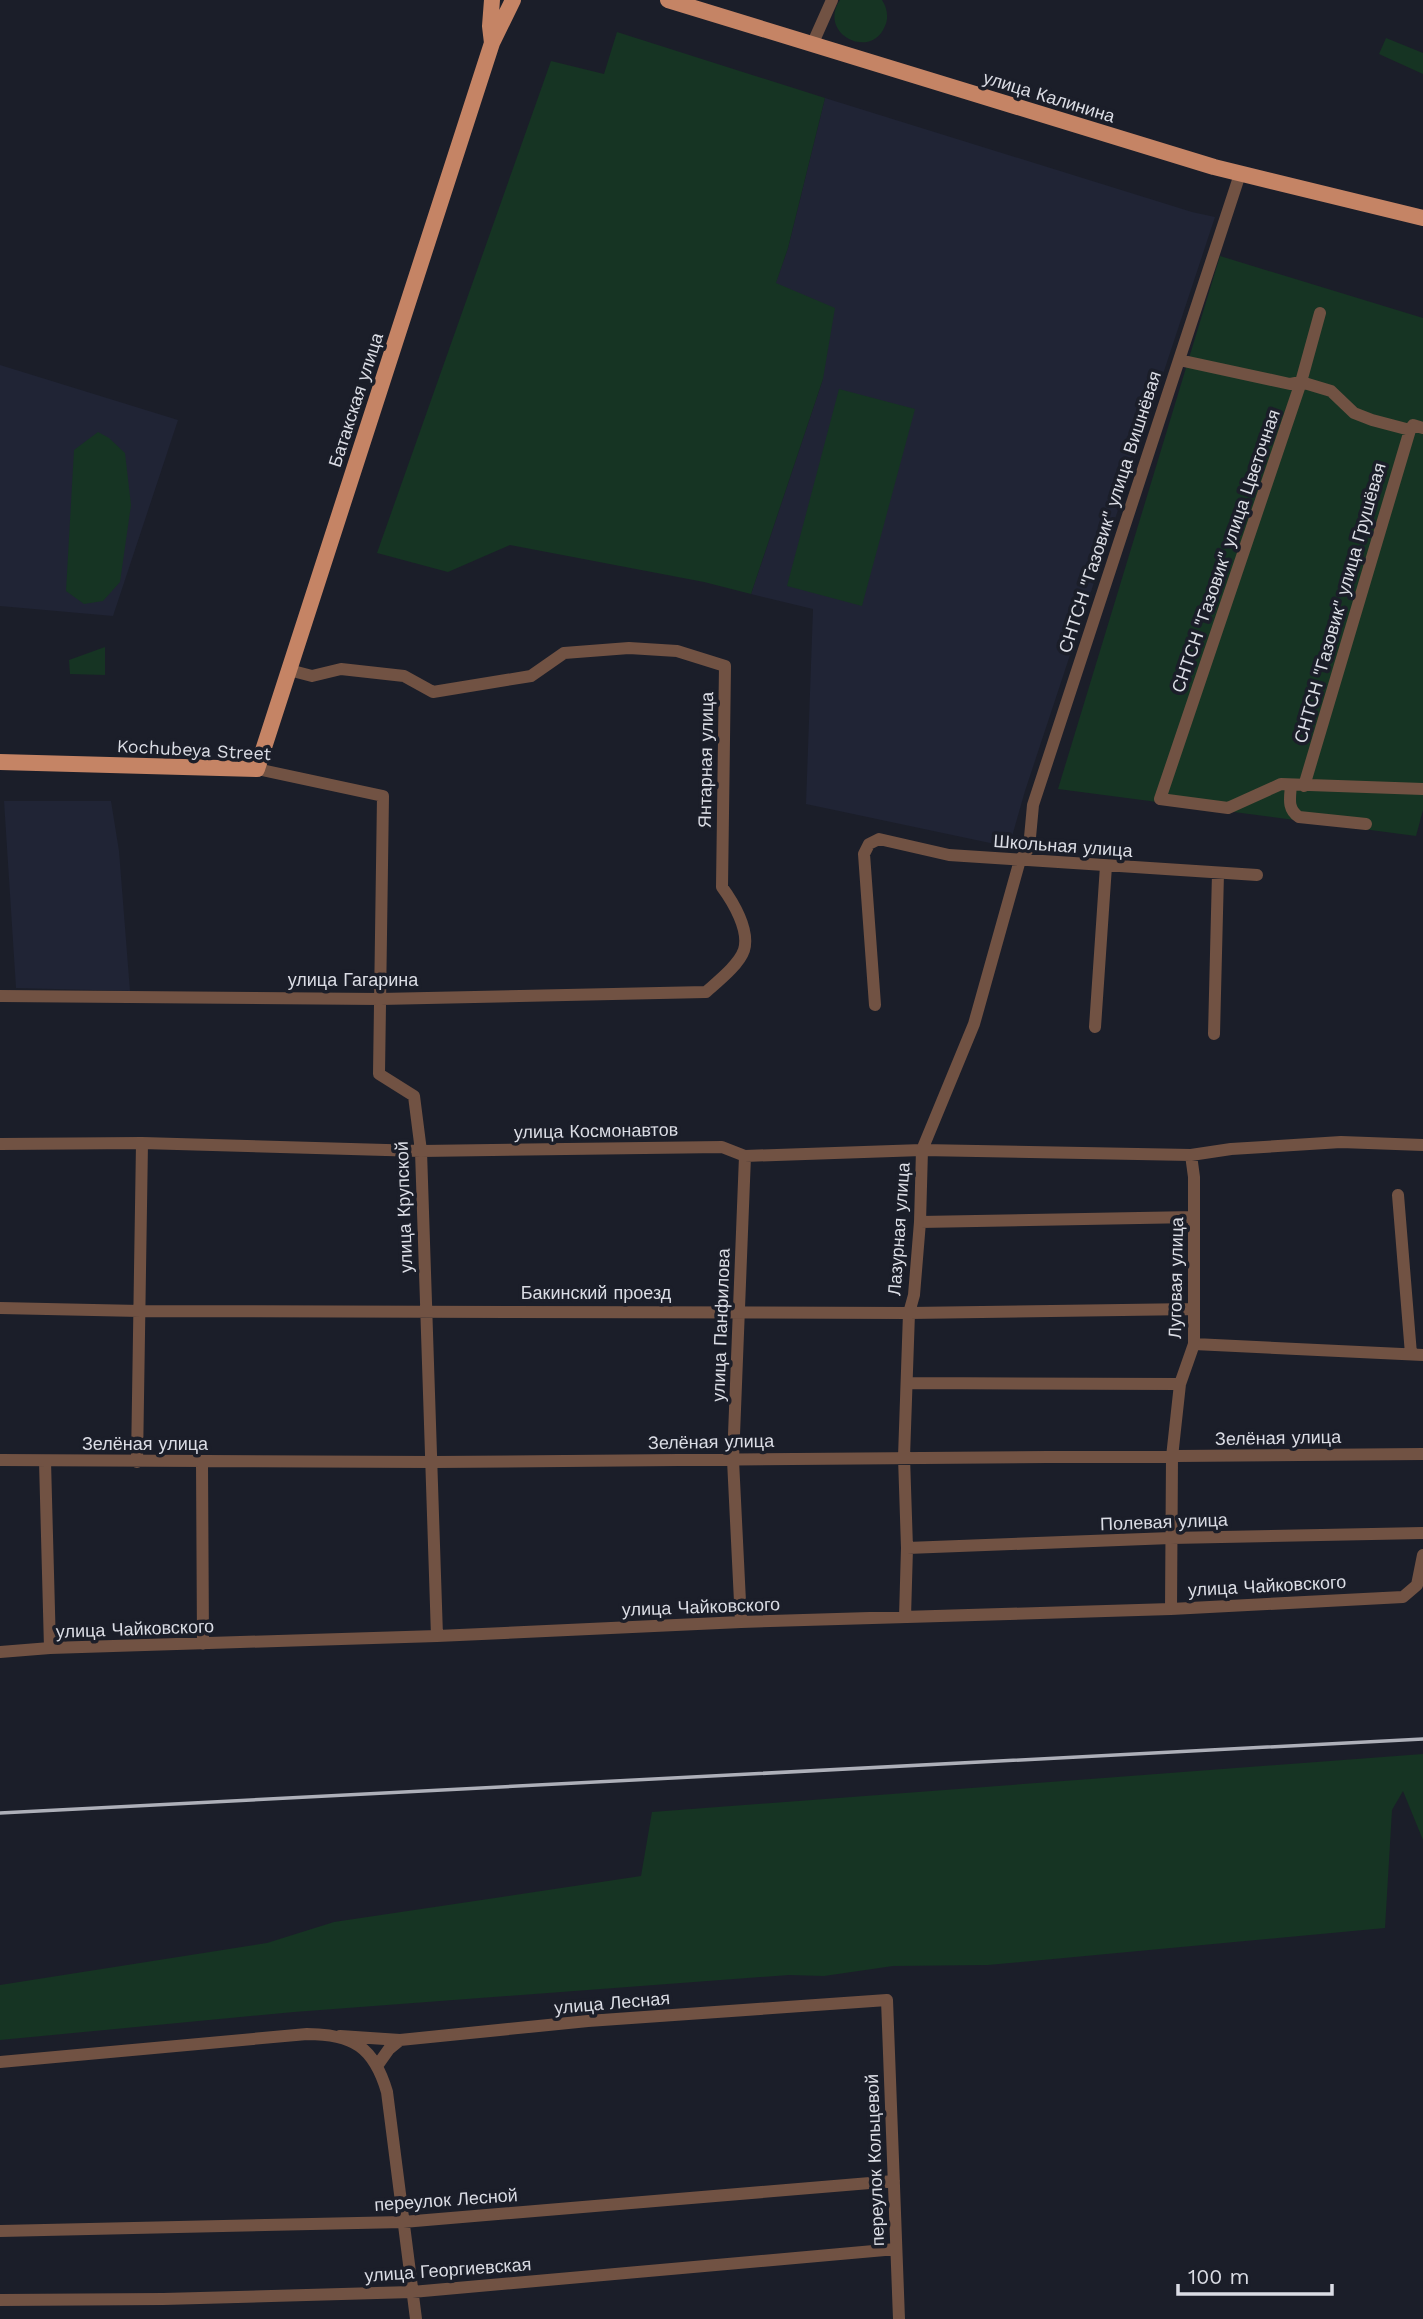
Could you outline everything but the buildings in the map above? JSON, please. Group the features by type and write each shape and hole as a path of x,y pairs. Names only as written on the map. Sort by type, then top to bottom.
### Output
{"main road":[{"name":"Батакская улица","path":"492,0 492,43"},
{"name":"Батакская улица","path":"257,769 492,43 513,0"},
{"name":"улица Калинина","path":"668,0 1240,174 1423,218"},
{"name":"Kochubeya Street","path":"0,762 257,769"}],"street":[{"path":"812,45 832,0"},
{"name":"СНТСН \"Газовик\" улица Вишнёвая","path":"1020,860 1029,848 1034,805 1240,174"},
{"name":"СНТСН \"Газовик\" улица Цветочная","path":"1298,786 1281,784 1228,808 1160,799 1301,382 1320,313"},
{"path":"1179,360 1290,384 1301,382 1331,391 1354,413 1372,421 1416,429"},
{"name":"СНТСН \"Газовик\" улица Грушёвая","path":"1298,786 1416,429"},
{"name":"Янтарная улица","path":"289,670 312,676 341,669 404,676 433,692 531,676 564,653 629,648 677,651 725,666 722,887 736,906 743,929 744,950 727,973 706,992"},
{"name":"Kochubeya Street","path":"257,769 383,796"},
{"path":"1366,824 1299,817 1293,813 1290,806 1298,786 1423,789"},
{"name":"улица Крупской","path":"383,796 379,1074 414,1097 421,1151 437,1636"},
{"name":"Школьная улица","path":"875,1005 864,854 869,844 879,839 949,855 1257,875"},
{"name":"Лазурная улица","path":"905,1617 907,1548 904,1457 909,1313 914,1295 920,1222 922,1150 974,1024 1020,860"},
{"path":"1095,1027 1106,866"},
{"path":"1214,1034 1218,873"},
{"name":"улица Гагарина","path":"0,996 380,999 706,992"},
{"name":"улица Космонавтов","path":"0,1144 142,1143 421,1151 723,1147 745,1156 922,1150 1191,1155 1231,1149 1341,1142 1423,1144"},
{"path":"137,1462 142,1143"},
{"name":"Луговая улица","path":"1171,1609 1172,1457 1180,1384 1194,1344 1191,1155"},
{"name":"улица Панфилова","path":"741,1622 733,1460 745,1156"},
{"path":"1194,1344 1417,1355 1398,1195"},
{"path":"920,1222 1194,1217"},
{"name":"Бакинский проезд","path":"0,1308 140,1311 909,1313 1193,1309"},
{"path":"908,1383 1180,1384"},
{"name":"Зелёная улица","path":"0,1460 433,1462 1423,1454"},
{"path":"46,1461 50,1648"},
{"path":"202,1462 203,1644"},
{"name":"Полевая улица","path":"907,1548 1171,1538 1423,1533"},
{"name":"улица Чайковского","path":"0,1652 741,1622 1171,1609 1403,1597 1417,1585 1423,1555"},
{"name":"улица Лесная","path":"0,2062 307,2034 400,2040 588,2021 887,2000"},
{"name":"переулок Кольцевой","path":"887,2000 899,2319"},
{"path":"340,2036 368,2054 377,2066 387,2092 416,2319"},
{"path":"377,2066 389,2049 400,2040"},
{"name":"переулок Лесной","path":"0,2231 403,2222 894,2181"},
{"name":"улица Георгиевская","path":"0,2300 163,2299 412,2292 896,2249"}],"shaded area":[{"path":"825,98 1215,217 1025,791 1009,847 806,804 813,609 751,594 823,379 754,344 788,248"},
{"path":"0,365 178,420 113,616 0,606"},
{"path":"4,801 111,801 119,851 130,991 16,988"}],"green space":[{"path":"840,0 882,0 887,19 878,36 859,42 840,32 835,23 835,12"},
{"path":"617,32 825,98 788,248 776,283 835,308 823,379 751,594 704,582 510,545 448,572 377,553 551,61 604,74"},
{"path":"1386,38 1423,53 1423,74 1379,54"},
{"path":"1220,256 1423,318 1423,810 1416,836 1058,789"},
{"path":"839,389 915,409 862,606 787,586"},
{"path":"98,432 125,453 131,505 120,582 103,601 84,604 66,591 74,450"},
{"path":"105,647 105,675 70,674 69,660"},
{"path":"1423,1754 1423,1840 1403,1791 1392,1810 1385,1928 988,1965 893,1966 824,1976 789,1975 294,2012 0,2040 0,1985 267,1943 334,1922 641,1876 652,1812"}],"railway":[{"path":"0,1813 1423,1739"}]}
